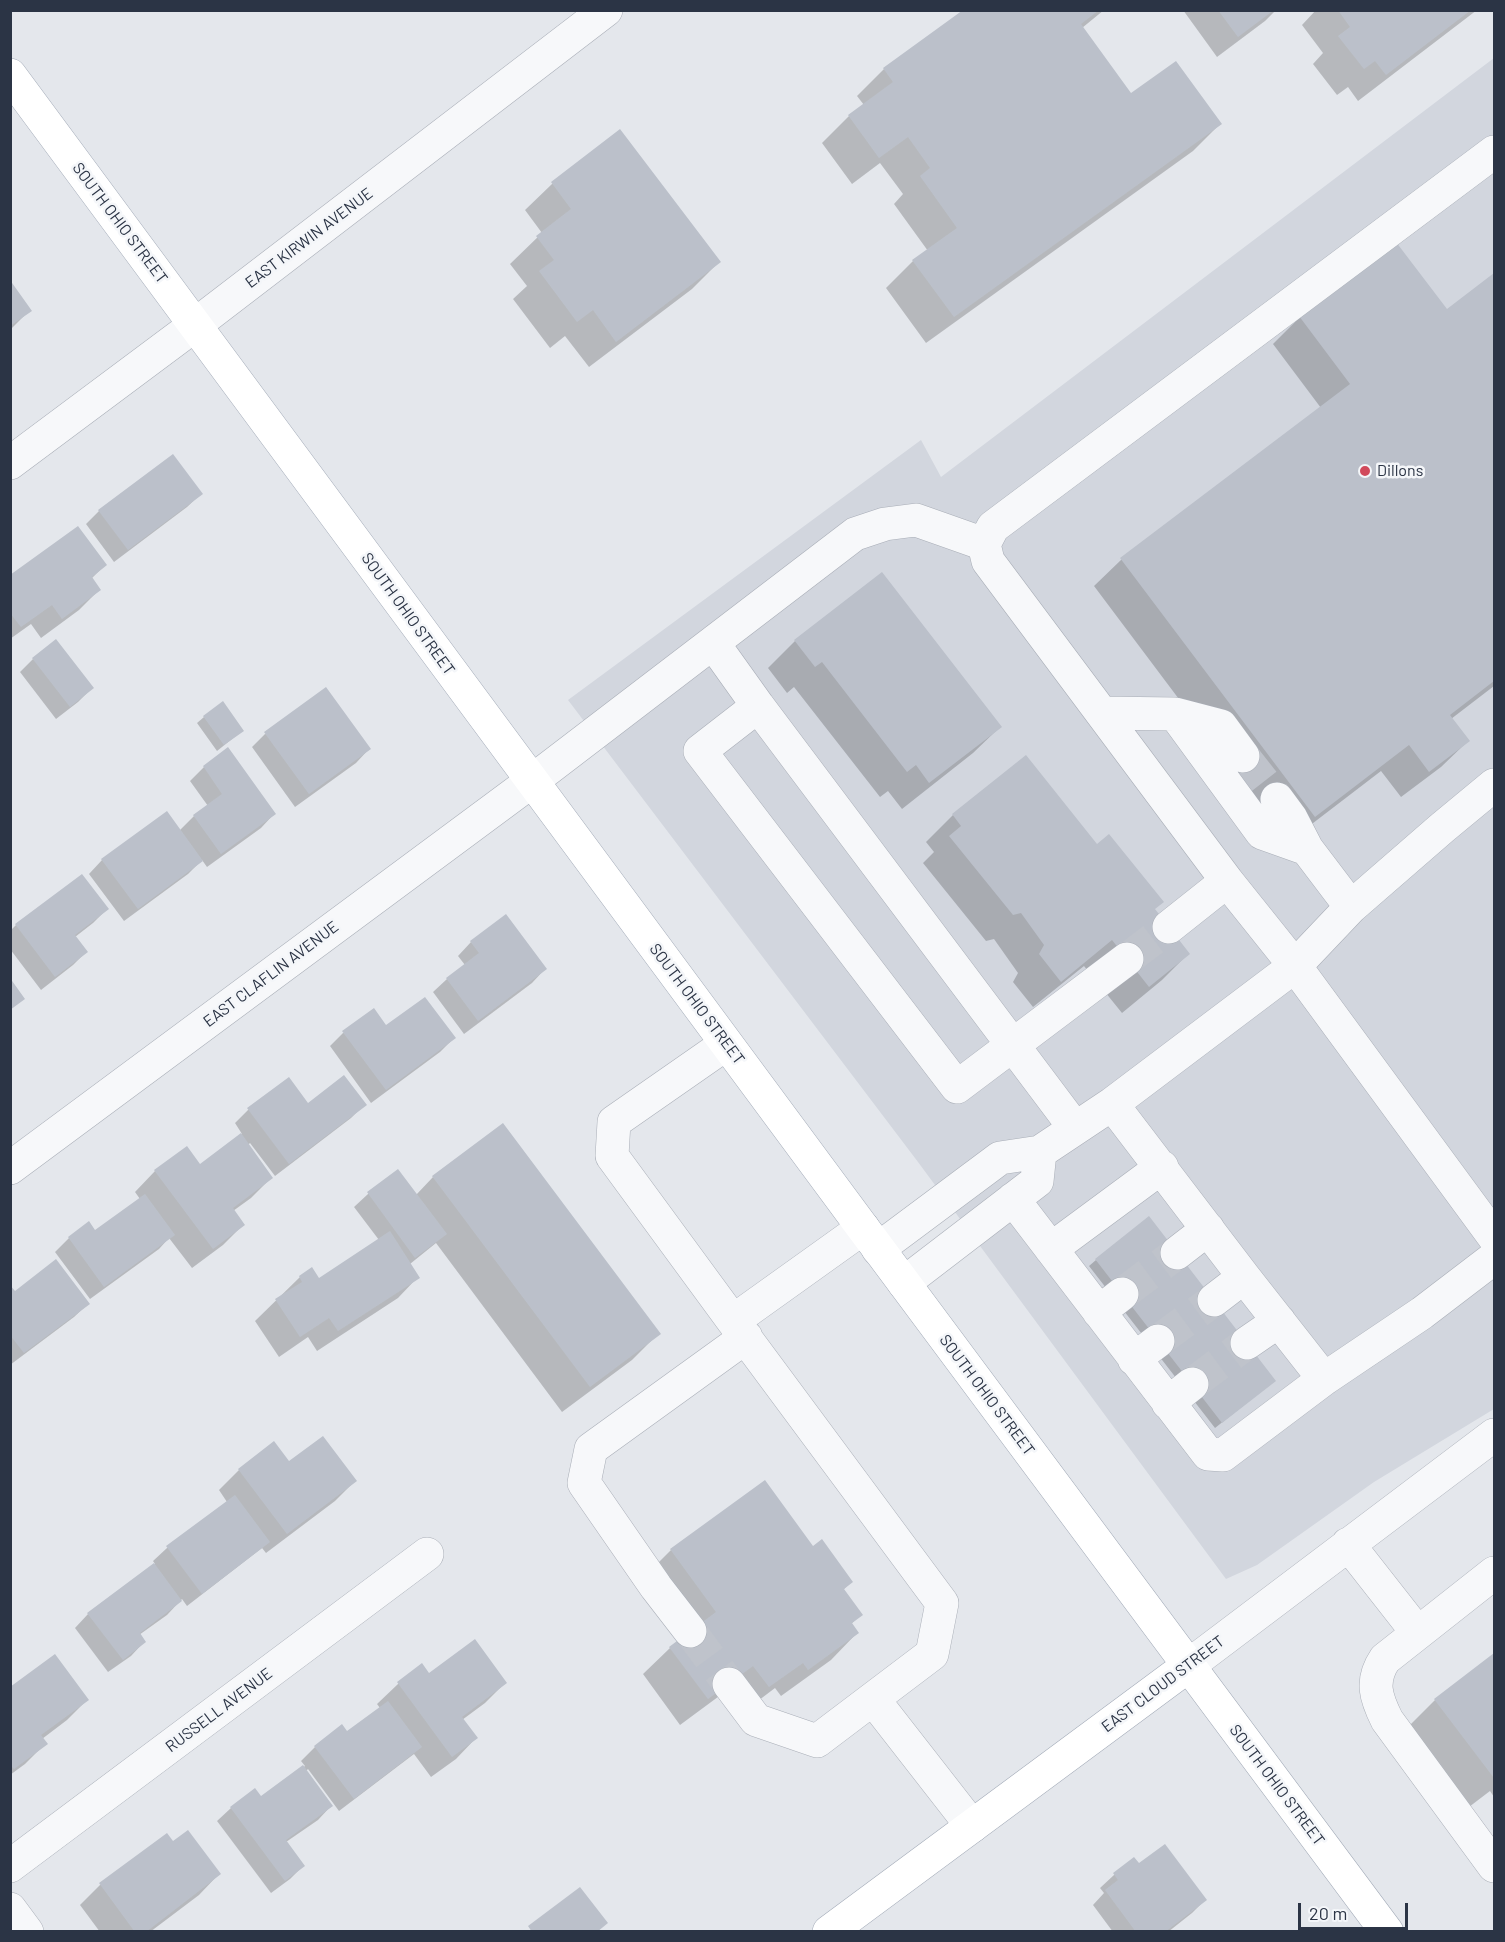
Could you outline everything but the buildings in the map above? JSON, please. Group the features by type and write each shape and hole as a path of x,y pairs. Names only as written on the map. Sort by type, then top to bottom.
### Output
{"main road":[{"name":"SOUTH OHIO STREET","path":"10,75 726,1044 1387,1932"},
{"name":"EAST CLOUD STREET","path":"829,1932 1188,1666"}],"street":[{"name":"EAST KIRWIN AVENUE","path":"10,463 195,325 606,10"},
{"path":"1494,152 993,526 984,544 988,561 1227,881 1295,966 1494,1237"},
{"name":"EAST CLAFLIN AVENUE","path":"10,1167 532,781 855,534 885,524 916,520 984,544"},
{"path":"713,643 1075,1128"},
{"path":"758,706 700,751 957,1087 1127,959"},
{"path":"1102,713 1175,714 1221,726 1243,756"},
{"path":"1175,714 1262,833 1307,849"},
{"path":"690,1631 656,1587 584,1483 591,1449 739,1329 871,1238 1000,1158 1040,1152 1112,1104 1295,966 1351,907 1494,785"},
{"path":"1276,800 1292,818 1307,849 1351,907"},
{"path":"1169,927 1227,881"},
{"path":"726,1044 614,1122 612,1156 942,1603 932,1654 817,1741 756,1720 729,1684"},
{"path":"1112,1104 1244,1278 1324,1378"},
{"path":"904,1283 1037,1181 1040,1152"},
{"path":"1051,1249 1161,1167"},
{"path":"1013,1199 1051,1249 1110,1303 1180,1394 1208,1454 1223,1455 1324,1378 1422,1313 1494,1258"},
{"path":"1177,1252 1208,1229"},
{"path":"1214,1300 1244,1278"},
{"path":"1247,1343 1279,1321"},
{"name":"EAST CLOUD STREET","path":"1188,1666 1494,1435"},
{"path":"1348,1544 1417,1632"},
{"name":"RUSSELL AVENUE","path":"10,1866 428,1554"},
{"path":"1494,1573 1385,1659 1379,1668 1376,1681 1377,1700 1387,1720 1494,1866"},
{"path":"873,1699 972,1826"},
{"path":"10,1909 27,1932"}],"shaded area":[{"path":"1494,58 1494,1409 1374,1482 1257,1565 1226,1579 918,1162 568,700 921,440 941,477"}],"tunnel":[{"path":"1243,756 1277,799"},
{"path":"1127,959 1169,927"},
{"path":"1122,1294 1177,1253"},
{"path":"1158,1341 1214,1300"},
{"path":"1192,1384 1247,1343"},
{"path":"690,1631 729,1684"}],"place":[{"name":"Dillons","path":"1365,471"}]}
